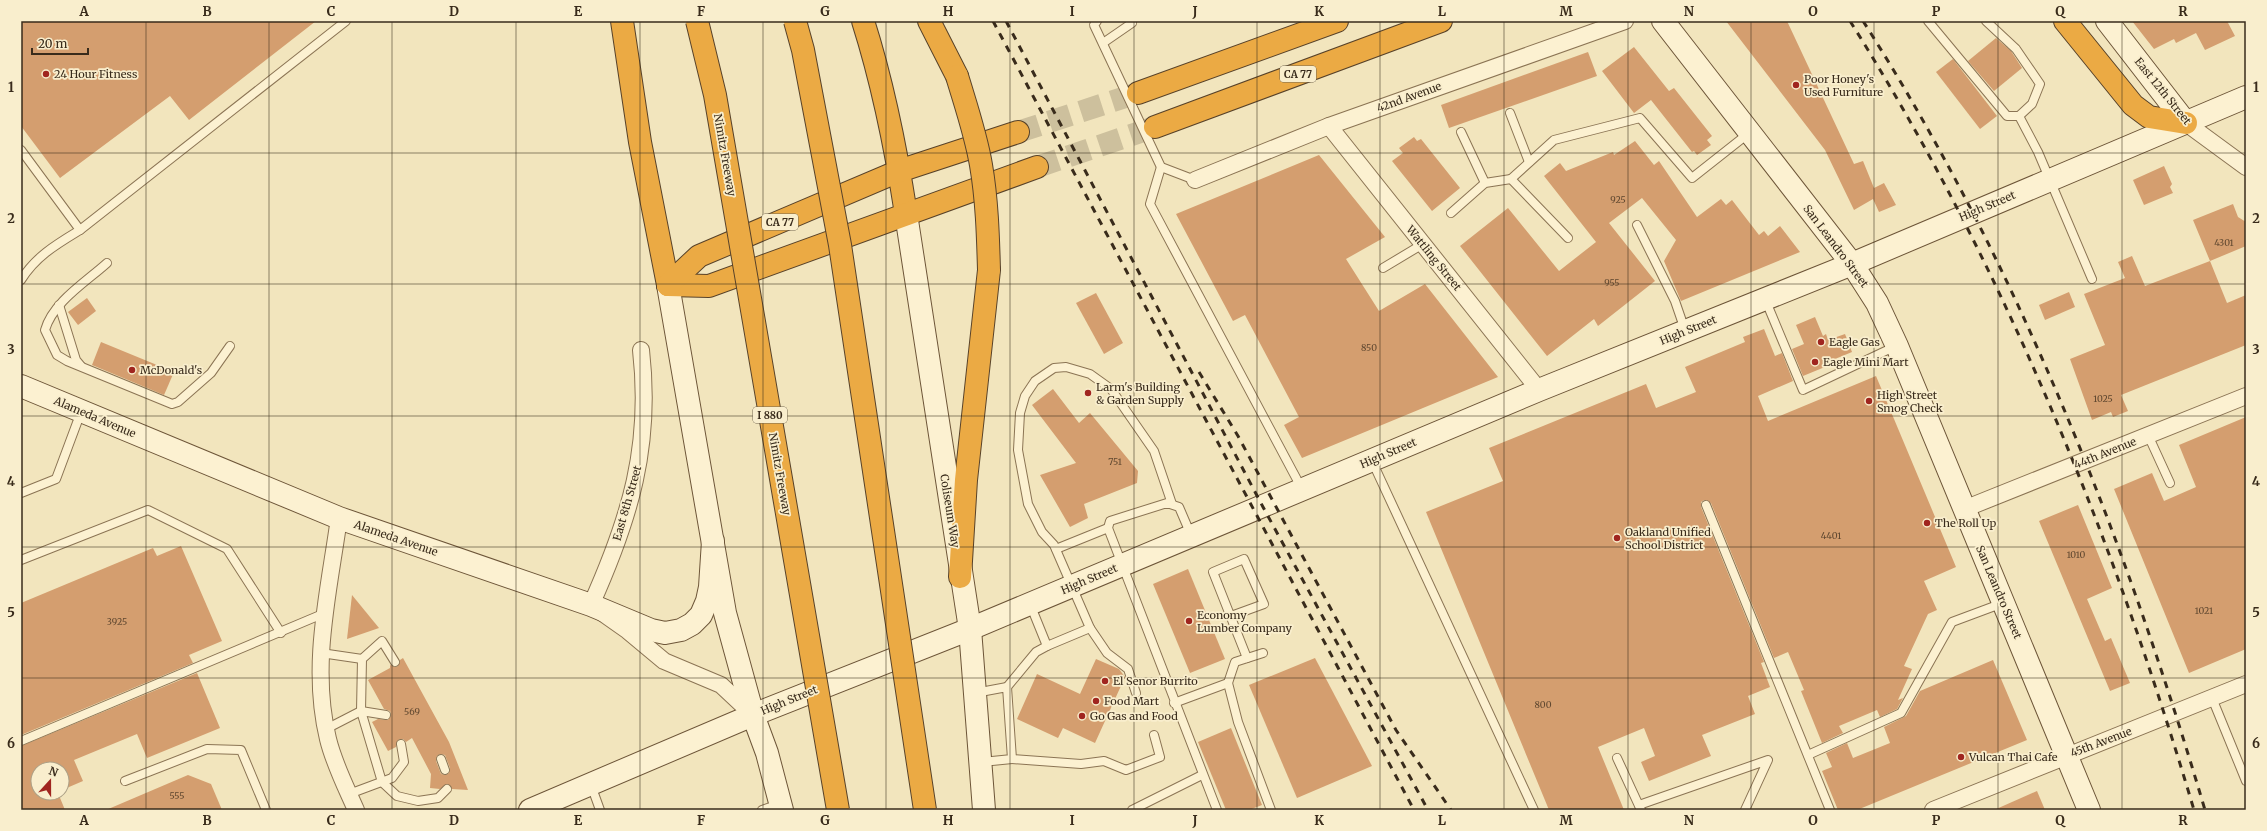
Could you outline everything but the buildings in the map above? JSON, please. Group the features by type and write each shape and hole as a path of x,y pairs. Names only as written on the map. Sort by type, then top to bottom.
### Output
{"highway":[{"path":"622,21 640,142 668,285 709,286 1037,166"},
{"name":"Nimitz Freeway","path":"697,21 715,95 838,810"},
{"path":"795,21 803,50 840,245 925,810"},
{"path":"863,21 873,54 900,171 906,214"},
{"path":"929,21 957,76 972,126 981,165 988,226 989,270 966,480 960,577"},
{"path":"1138,93 1337,21"},
{"name":"CA 77","path":"1154,127 1441,21"},
{"path":"2065,21 2133,105 2149,118 2186,123"},
{"name":"CA 77","path":"668,285 699,256 900,171 1018,132"}],"main road":[{"name":"San Leandro Street","path":"1662,21 1852,264 1877,303 1897,346 2089,810"},
{"name":"East 12th Street","path":"2107,21 2186,123"},
{"name":"High Street","path":"543,808 591,784 753,715 970,629 1540,390 1852,264 2049,179 2246,97"},
{"name":"Coliseum Way","path":"906,214 960,577 970,629 982,762 984,810"},
{"path":"668,285 725,613 753,715 767,753 775,808"},
{"name":"Alameda Avenue","path":"21,386 339,518 591,605"},
{"path":"591,605 651,630 666,633 681,630 692,624 701,615 707,601 713,542"}],"street":[{"name":"42nd Avenue","path":"1195,180 1329,126 1625,21"},
{"name":"East 12th Street","path":"2186,123 2246,167"},
{"name":"Wattling Street","path":"1329,126 1540,390"},
{"name":"East 8th Street","path":"591,605 605,573 636,480 642,446 645,414 645,382 641,350"},
{"name":"44th Avenue","path":"1964,509 2246,396"},
{"path":"339,518 321,653 321,695 326,729 338,768 352,805"},
{"name":"Alameda Avenue","path":"591,605 623,627 664,661 721,685 753,715"},
{"name":"45th Avenue","path":"1933,810 2066,755 2246,684"}],"lane":[{"path":"21,280 34,263 50,248 80,230 346,21"},
{"path":"1097,21 1094,25 1161,167 1150,204 1302,489"},
{"path":"1103,43 1132,23 1130,21"},
{"path":"1928,21 2007,116 2019,116 2032,104 2040,84 2016,49 1986,21"},
{"path":"1510,113 1529,162"},
{"path":"2019,116 2049,179 2092,279"},
{"path":"1451,212 1485,183 1511,178 1554,140 1640,118 1692,178 1750,133"},
{"path":"1462,132 1485,183"},
{"path":"21,150 80,230"},
{"path":"1161,167 1195,180"},
{"path":"1511,178 1568,238"},
{"path":"1637,225 1674,301 1686,331"},
{"path":"1382,268 1423,244"},
{"path":"107,263 59,305 50,317 46,325 48,338 57,355 82,368 172,404 178,402 211,373 230,346"},
{"path":"1764,299 1803,390 1897,346"},
{"path":"59,305 76,360 82,368"},
{"path":"1136,693 1128,669 1106,653 1090,628 1056,549 1033,518 1028,504 1018,450 1020,413 1025,396 1035,381 1054,368 1066,367 1090,374 1111,389 1154,451 1172,504"},
{"path":"23,490 56,478 81,411"},
{"path":"2148,435 2170,483"},
{"path":"1372,460 1534,810"},
{"path":"1192,536 1179,507 1167,503 1110,521 1108,528 1174,703 1217,810"},
{"path":"1706,505 1830,810"},
{"path":"21,560 148,510 227,549 281,633"},
{"path":"1056,549 1108,528"},
{"path":"1230,616 1264,604 1244,558 1213,572 1230,616 1247,658"},
{"path":"1808,755 1901,713 1952,622 2003,603"},
{"path":"1030,604 1047,646"},
{"path":"21,741 326,613"},
{"path":"976,693 1007,687 1036,652 1090,628"},
{"path":"395,662 382,641 362,659 361,711 382,782 397,796 418,801 438,798 447,789"},
{"path":"321,653 362,659"},
{"path":"1263,653 1235,662 1228,683 1238,722 1271,810"},
{"path":"1174,703 1228,683"},
{"path":"1007,687 1012,759"},
{"path":"2212,698 2246,780"},
{"path":"326,729 361,711 386,715"},
{"path":"982,762 1012,759 1081,764 1104,761 1126,770 1160,757 1154,735"},
{"path":"352,805 382,782 392,778 404,762 401,744"},
{"path":"126,781 207,749 241,750 266,810"},
{"path":"1617,758 1640,807 1768,760 1745,810"},
{"path":"440,759 445,770"},
{"path":"1132,810 1202,775"},
{"path":"591,784 600,810"}],"tunnel":[{"path":"1018,132 1138,93"},
{"path":"1037,167 1155,127"}],"railway":[{"path":"993,21 1414,810"},
{"path":"1006,21 1263,507 1428,810"},
{"path":"1850,21 1906,114 1957,208 2005,305 2049,404 2090,503 2127,605 2162,707 2194,810"},
{"path":"1863,21 1919,113 1970,207 2018,304 2061,403 2102,503 2139,605 2205,810"},
{"path":"1199,372 1238,436 1396,730 1451,810"}],"place":[{"name":"24 Hour Fitness","path":"46,74"},
{"name":"Poor Honey's Used Furniture","path":"1796,85"},
{"name":"Eagle Gas","path":"1821,342"},
{"name":"Eagle Mini Mart","path":"1815,362"},
{"name":"McDonald's","path":"132,370"},
{"name":"Larm's Building & Garden Supply","path":"1088,393"},
{"name":"High Street Smog Check","path":"1869,401"},
{"name":"The Roll Up","path":"1927,523"},
{"name":"Oakland Unified School District","path":"1617,538"},
{"name":"Economy Lumber Company","path":"1189,621"},
{"name":"El Senor Burrito","path":"1105,681"},
{"name":"Food Mart","path":"1096,701"},
{"name":"Go Gas and Food","path":"1082,716"},
{"name":"Vulcan Thai Cafe","path":"1961,757"}]}
